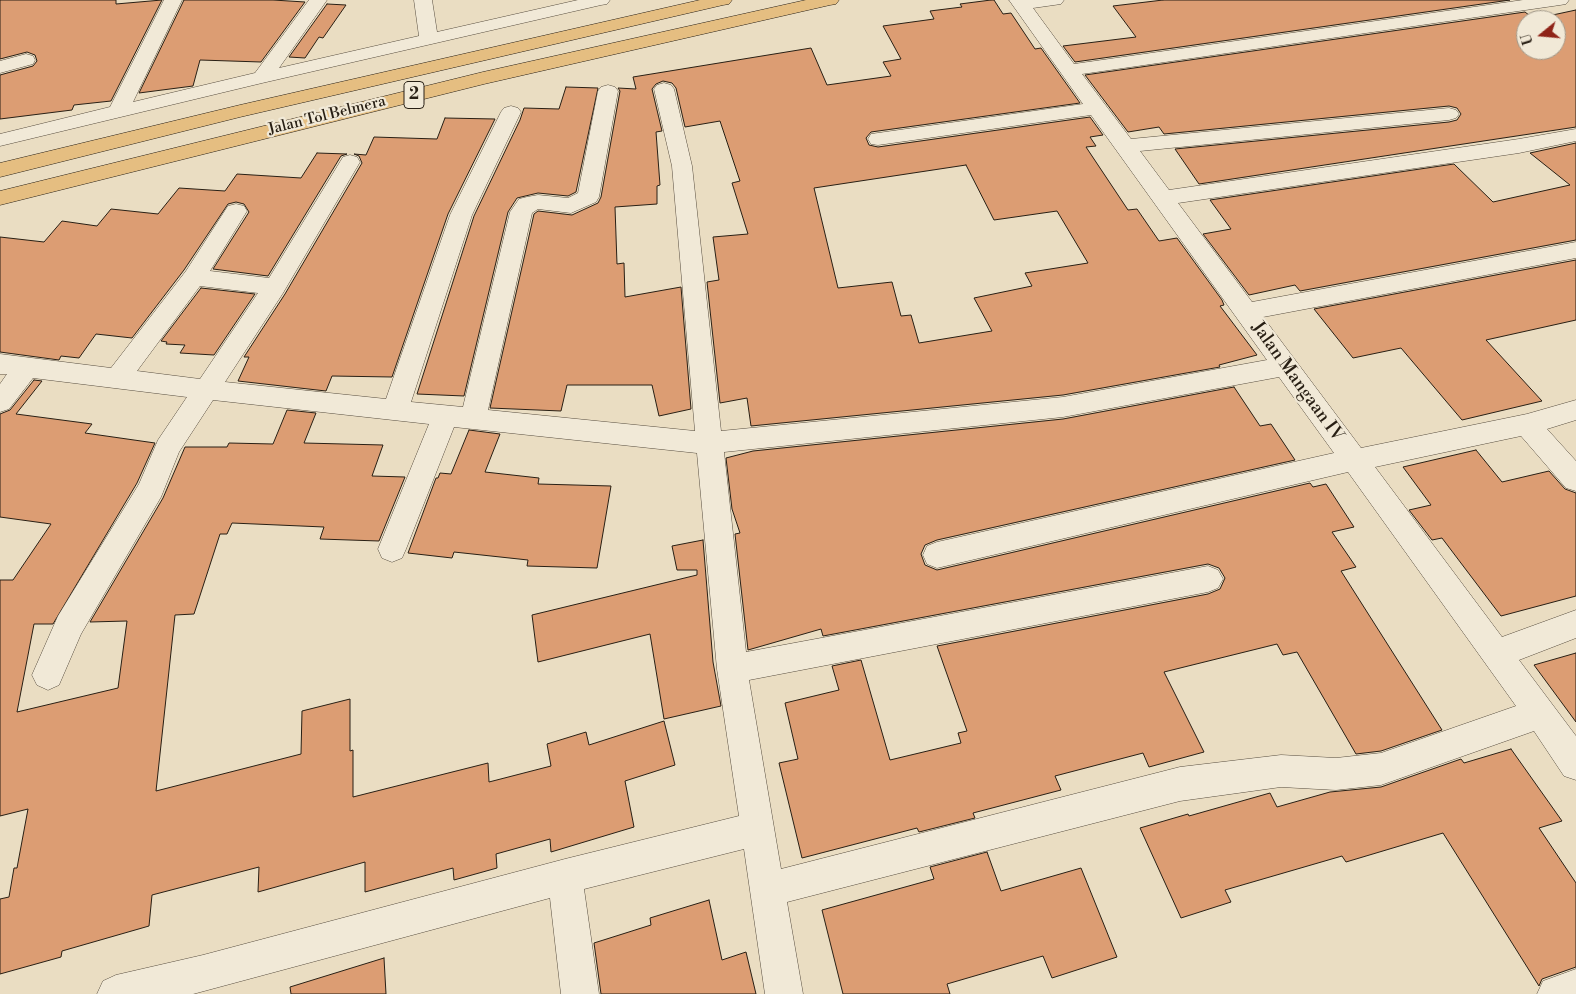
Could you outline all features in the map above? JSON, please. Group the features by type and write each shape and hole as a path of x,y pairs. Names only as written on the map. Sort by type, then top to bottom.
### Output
{"highway":[{"name":"Jalan Tol Belmera","path":"0,170 240,110 723,0"},
{"name":"Jalan Tol Belmera","path":"0,198 483,78 830,0"}],"street":[{"path":"118,112 173,0"},
{"path":"262,77 318,0"},
{"path":"423,0 429,39"},
{"path":"0,140 262,77 601,0"},
{"path":"1019,2 1055,0"},
{"path":"1069,70 1560,0"},
{"name":"Jalan Mangaan IV","path":"1019,2 1496,654 1556,723 1576,764"},
{"path":"0,67 26,60"},
{"path":"664,89 682,166 708,443 732,669 784,994"},
{"path":"473,418 521,212 527,204 538,202 571,206 588,197 608,91"},
{"path":"878,139 1096,108"},
{"path":"395,410 461,215 511,112"},
{"path":"1124,146 1449,114"},
{"path":"1162,198 1519,146 1576,135"},
{"path":"48,675 68,626 151,489 167,448 275,287 350,162"},
{"path":"118,378 194,277 236,211"},
{"path":"1245,312 1576,250"},
{"path":"194,277 275,287"},
{"path":"0,364 445,416 708,443 1063,407 1285,366"},
{"path":"0,402 27,368"},
{"path":"937,555 1354,460 1527,424 1576,410"},
{"path":"392,549 445,416"},
{"path":"1527,424 1576,480"},
{"path":"732,669 1208,579"},
{"path":"1496,654 1576,624"},
{"path":"767,890 1180,784 1282,771 1336,774 1380,769 1556,723"},
{"path":"116,994 202,984 565,876 757,829"},
{"path":"565,876 580,994"},
{"path":"1556,994 1576,988"}],"building":[{"path":"0,0 116,0 116,4 162,0 111,101 74,105 72,110 0,119 0,75 33,66 37,61 35,55 27,52 0,59"},
{"path":"184,0 305,2 261,62 200,60 193,86 139,93"},
{"path":"994,0 1003,14 1011,13 1035,49 1041,48 1080,103 871,132 866,138 869,145 878,147 1090,117 1103,135 1090,137 1096,146 1086,147 1128,210 1137,209 1159,241 1177,238 1222,300 1224,305 1220,306 1257,355 1219,365 1220,367 1063,395 751,426 747,398 720,403 707,282 719,280 713,237 748,234 732,183 740,181 720,121 685,127 676,88 672,83 663,81 656,84 652,89 662,131 656,132 660,185 657,186 657,204 615,207 617,264 624,263 625,297 681,287 691,409 659,416 652,385 567,385 561,411 490,408 534,214 538,211 572,215 598,203 601,197 620,91 618,88 636,89 633,77 811,48 827,85 891,76 883,62 901,59 883,26 934,19 930,11 962,7 960,4","holes":["966,165 994,220 1057,211 1088,263 1025,273 1032,286 974,298 992,331 919,343 911,315 901,316 892,282 838,288 814,188"]},
{"path":"1163,0 1510,0 1075,62 1063,46 1136,37 1113,6"},
{"path":"327,4 346,5 323,38 319,37 305,58 289,57"},
{"path":"1576,10 1576,127 1199,184 1175,149 1449,122 1457,120 1461,114 1457,108 1449,106 1164,134 1159,127 1128,132 1085,75 1516,13 1516,60 1566,60 1566,12"},
{"path":"566,87 598,88 576,192 568,196 538,193 517,198 508,212 464,396 417,394 474,216 524,108 559,109"},
{"path":"445,118 495,119 448,214 392,377 332,376 326,391 238,381 249,357 244,357 285,294 362,163 359,156 354,154 366,155 374,137 437,139"},
{"path":"1576,143 1576,240 1300,291 1295,285 1249,295 1203,234 1231,229 1210,200 1454,164 1493,202 1570,185 1530,153"},
{"path":"317,153 347,154 341,156 268,276 213,269 249,212 244,204 236,202 228,204 184,270 132,338 96,334 79,358 61,356 59,360 0,352 0,237 44,242 62,221 97,226 111,209 158,214 179,188 225,191 237,174 301,178"},
{"path":"1576,260 1576,320 1486,340 1542,401 1462,420 1401,348 1353,358 1314,309"},
{"path":"201,288 255,294 214,355 180,353 185,345 166,344 167,342 161,341"},
{"path":"34,380 42,381 16,414 92,424 85,433 155,443 137,483 53,624 34,624 17,712 118,688 127,621 90,622 163,498 185,447 227,447 229,443 273,444 287,410 316,413 304,443 383,445 372,476 405,477 379,541 320,539 324,527 232,523 227,534 220,534 194,614 175,615 156,791 301,754 302,711 350,699 350,751 353,750 353,797 488,763 489,782 551,766 547,744 586,732 589,745 664,721 675,765 625,781 634,827 551,852 550,839 496,854 497,868 454,880 453,868 365,892 365,862 258,892 259,867 152,895 149,926 62,951 61,957 0,974 0,899 9,897 14,868 17,868 28,809 0,816 0,580 13,580 51,524 0,517 0,414 10,410"},
{"path":"1234,387 1260,426 1271,424 1295,460 937,540 925,545 921,554 925,565 937,570 1310,483 1313,487 1326,484 1354,527 1332,532 1356,567 1341,571 1442,730 1381,751 1356,754 1297,652 1283,655 1277,644 1164,672 1204,752 1149,767 1143,753 1055,776 1061,790 973,813 975,818 919,832 917,828 802,858 779,763 798,759 785,703 839,690 832,666 861,660 890,760 961,743 958,733 967,731 937,646 1208,594 1220,589 1225,578 1219,568 1208,564 823,636 821,629 748,650 735,534 740,533 732,509 726,458 753,451 1063,419"},
{"path":"469,430 500,434 485,472 539,478 538,484 611,486 597,568 527,566 528,560 454,552 452,558 408,553 436,478 438,478 440,473 451,474"},
{"path":"1476,450 1502,482 1549,471 1565,489 1576,493 1576,596 1501,616 1442,538 1432,540 1409,510 1431,505 1403,467"},
{"path":"703,540 713,662 721,706 664,719 650,634 538,662 532,615 697,575 697,570 677,570 672,546"},
{"path":"1576,653 1576,722 1534,665"},
{"path":"1511,749 1562,821 1539,828 1576,883 1576,967 1542,979 1539,986 1443,833 1346,862 1342,856 1225,890 1231,902 1181,918 1140,828 1270,793 1277,807 1330,792 1381,787 1461,759 1464,763"},
{"path":"987,852 1001,891 1081,868 1117,957 1052,978 1043,956 947,984 950,994 843,994 822,910 934,879 930,867"},
{"path":"709,900 722,960 746,952 756,994 601,994 594,943 651,925 650,918"},
{"path":"384,958 386,994 291,994 290,987"}]}
